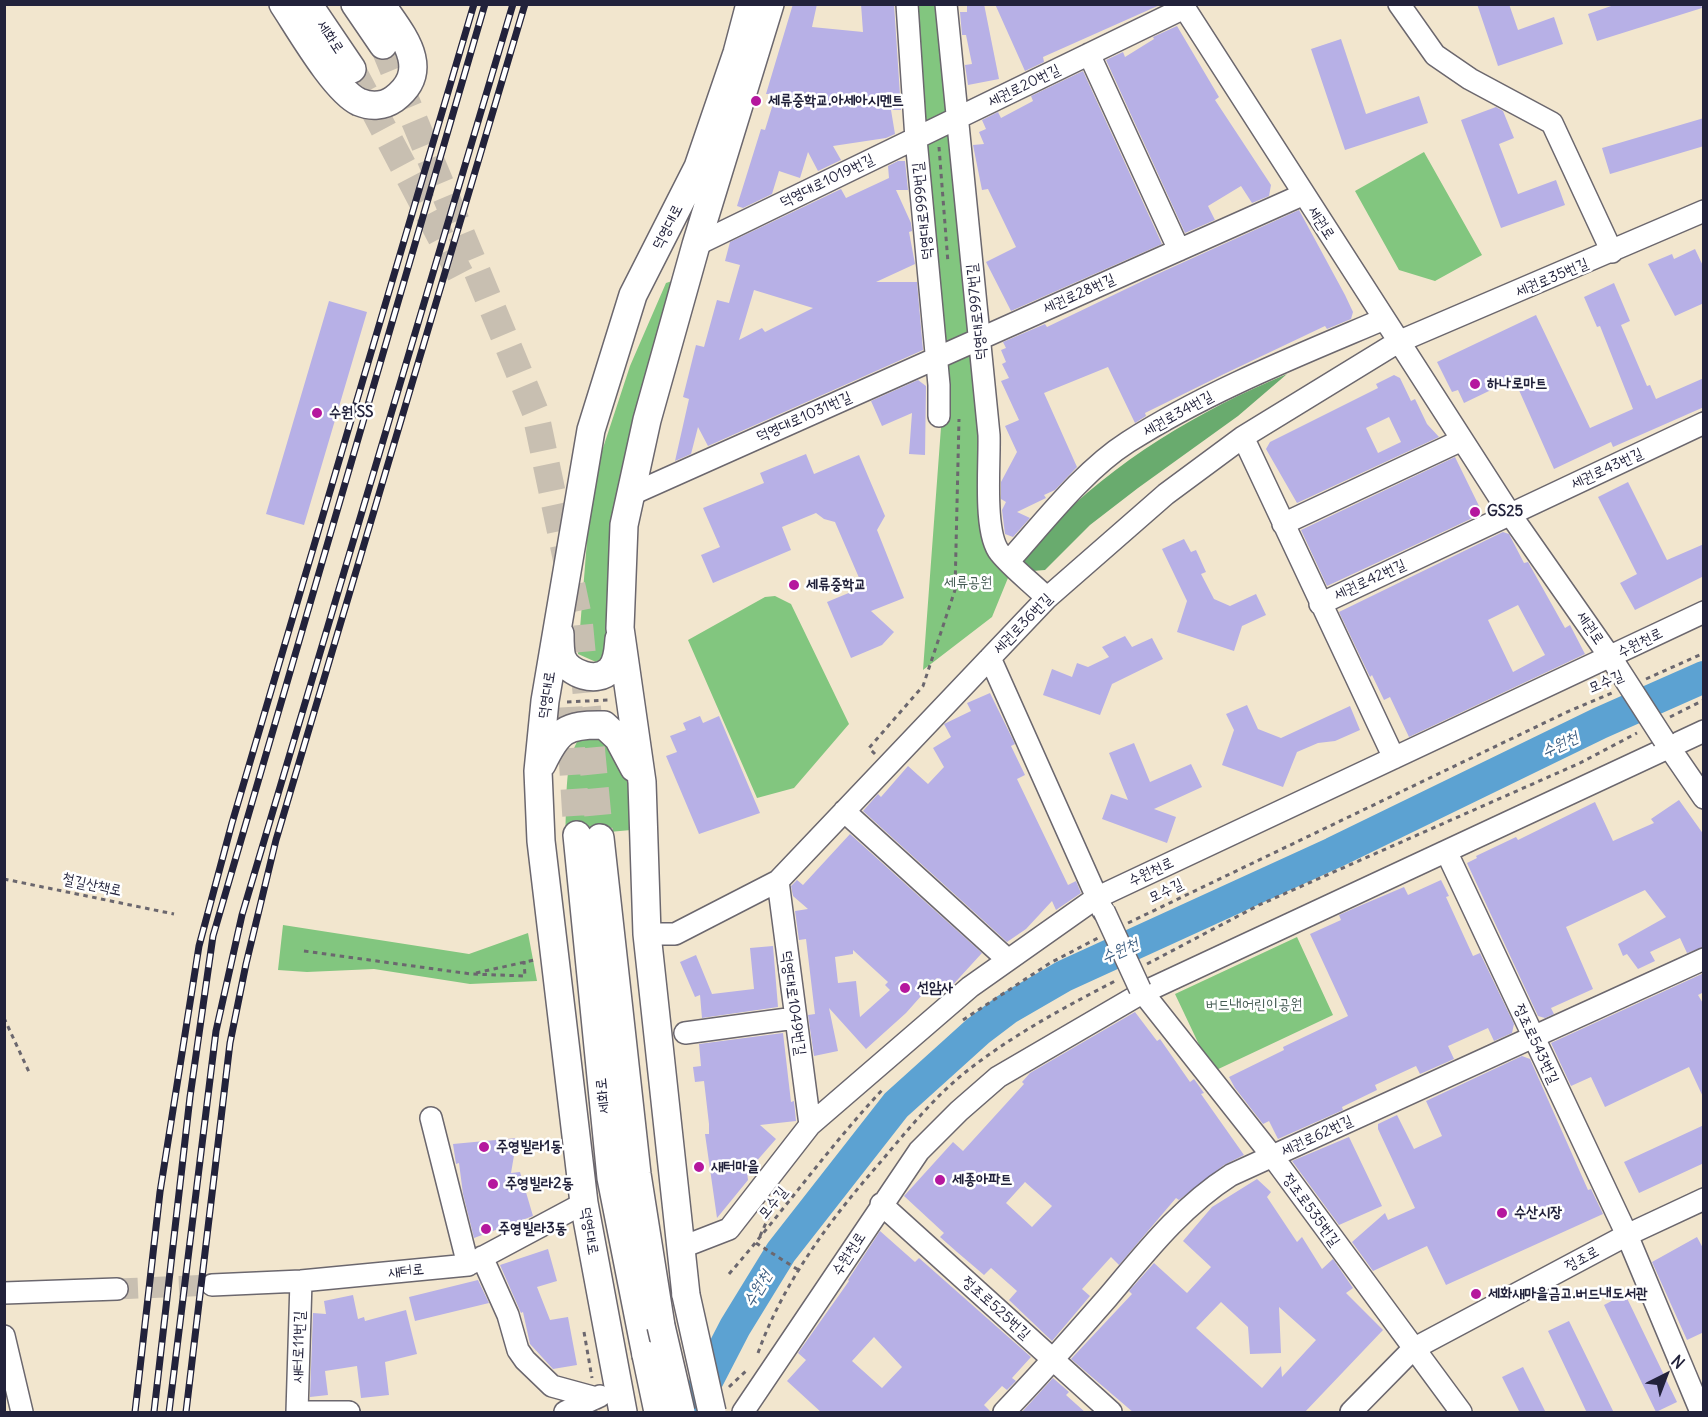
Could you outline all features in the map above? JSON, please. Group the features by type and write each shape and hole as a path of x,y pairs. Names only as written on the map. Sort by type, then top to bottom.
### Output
{"main road":[{"path":"283,4 344,91 359,102 374,105 386,104 404,89 414,66 410,50 381,4"},
{"name":"세화로","path":"308,4 352,69"},
{"path":"355,4 383,45"},
{"name":"덕영대로","path":"610,1402 541,841 538,771 545,701 591,430 633,295 698,167 750,4"},
{"name":"덕영대로","path":"712,1413 686,1295 647,934 642,782 620,628 624,525 647,420 696,245 770,4"},
{"path":"558,621 562,659 576,673 587,676 597,677 609,672 617,661 620,628"},
{"path":"538,771 555,738 580,724 604,725 618,738 642,782"},
{"name":"세화로","path":"588,836 637,1174 662,1326 657,1354 611,1178 588,836"},
{"path":"654,1404 657,1354"},
{"path":"657,1354 681,1413"},
{"path":"657,1354 688,1413"}],"street":[{"name":"덕영대로999번길","path":"907,4 915,139 937,357 939,416"},
{"name":"덕영대로997번길","path":"946,4 989,435 990,477 987,518 998,552 1047,598"},
{"path":"1399,4 1435,55 1470,79 1552,123 1612,252"},
{"name":"세권로20번길","path":"959,118 1183,6"},
{"name":"세권로","path":"1183,6 1302,195 1510,514 1667,744"},
{"path":"1089,54 1179,250"},
{"name":"덕영대로1019번길","path":"696,245 959,118"},
{"name":"세권로28번길","path":"979,339 1302,195"},
{"name":"세권로35번길","path":"1398,342 1704,211"},
{"name":"세권로34번길","path":"1009,561 1093,471 1127,442 1228,386 1384,319"},
{"name":"덕영대로1031번길","path":"630,495 979,339"},
{"name":"세권로36번길","path":"1141,991 1100,905 990,658 1047,598 1166,494 1243,437 1398,342"},
{"name":"세권로43번길","path":"1510,514 1704,423"},
{"path":"1243,437 1320,604"},
{"path":"1283,524 1462,440"},
{"name":"세권로42번길","path":"1394,758 1320,604 1510,514"},
{"name":"수원천로","path":"680,1248 729,1229 810,1125 970,987 1008,960 1100,905 1394,758 1613,662 1704,612"},
{"path":"647,934 675,934 777,880 990,658"},
{"name":"수원천로","path":"743,1413 919,1150 998,1077 1141,991 1447,853 1667,744 1704,731"},
{"path":"1667,744 1704,798"},
{"path":"844,811 1008,960"},
{"name":"정조로543번길","path":"1447,853 1627,1234 1701,1413"},
{"name":"덕영대로1049번길","path":"777,880 810,1125"},
{"name":"세권로62번길","path":"1004,1413 1053,1360 1176,1217 1204,1192 1273,1157 1704,959"},
{"name":"정조로535번길","path":"1141,991 1161,1011 1273,1157 1461,1413"},
{"path":"685,1033 795,1018"},
{"path":"431,1118 475,1261 508,1315 518,1350 552,1386 610,1402"},
{"name":"정조로","path":"1351,1413 1413,1349 1627,1234 1704,1199"},
{"name":"새터로","path":"212,1285 301,1281 475,1261 584,1203"},
{"name":"정조로525번길","path":"881,1204 1111,1413"},
{"name":"새터로11번길","path":"297,1412 301,1281"},
{"path":"4,1293 117,1289"},
{"path":"4,1336 22,1413"},
{"path":"565,1413 610,1402"},
{"path":"297,1412 349,1413"}],"path":[{"name":"모수길","path":"1644,680 1704,653"},
{"name":"모수길","path":"1122,926 1567,712 1622,689"},
{"path":"565,702 616,700"},
{"name":"철길산책로","path":"4,879 174,914"},
{"path":"957,1025 982,1005 1050,963 1101,937"},
{"path":"304,951 471,974 525,976 525,961 471,974"},
{"path":"4,1018 29,1072"},
{"name":"모수길","path":"729,1274 756,1243 841,1133 889,1082"},
{"path":"756,1243 800,1271"}],"green space":[{"name":"세류공원","path":"915,5 938,5 974,368 984,517 1010,573 992,617 923,670 944,387"},
{"path":"1424,152 1482,255 1435,281 1399,270 1355,191"},
{"path":"672,281 608,658 596,662 578,654 590,503 602,451 630,366 666,283"},
{"path":"1287,374 1238,416 1090,525 1045,570 1032,571 1023,566 1030,550 1049,529 1101,481 1191,421 1254,388"},
{"path":"775,596 791,604 849,724 794,788 757,798 688,640 765,597"},
{"path":"593,732 629,765 631,830 565,836 571,755 578,741"},
{"path":"283,925 469,954 528,933 537,981 470,984 374,969 307,972 278,970"},
{"name":"버드내어린이공원","path":"1297,937 1333,1015 1212,1072 1175,994"}],"building":[{"path":"793,4 817,4 812,27 863,32 861,4 894,4 901,110 891,110 895,134 886,138 833,146 841,160 818,171 808,152 800,178 779,171 772,194 743,208 737,206 761,129 765,130 776,94 766,94"},
{"path":"967,4 984,4 999,79 968,85 965,65 972,64 966,35 962,35 960,12 967,12"},
{"path":"995,4 1162,4 1043,57 1044,62 1025,71"},
{"path":"1477,4 1509,4 1518,30 1554,17 1563,44 1498,66"},
{"path":"1617,4 1701,4 1702,8 1597,41 1588,14"},
{"path":"1177,26 1219,97 1215,100 1271,185 1269,196 1252,203 1241,186 1208,206 1215,220 1185,233 1106,60 1123,52 1125,57 1154,39 1153,37"},
{"path":"1341,39 1366,114 1419,96 1428,123 1345,150 1311,49"},
{"path":"1083,71 1162,244 1011,311 986,262 1016,247 988,189 982,190 973,145 984,144 979,132 986,129 982,120 998,112 1001,118 1033,101 1031,96"},
{"path":"1496,107 1503,111 1514,138 1499,144 1518,194 1556,180 1565,205 1501,228 1461,120"},
{"path":"1704,118 1704,146 1610,174 1602,148"},
{"path":"898,161 905,161 908,190 896,190 911,223 912,231 909,232 915,264 876,282 917,282 923,350 708,446 698,427 691,454 675,461 689,399 683,397 696,345 704,347 717,300 729,303 740,265 725,261 730,242 841,189 846,198 889,178 888,166","holes":["754,290 813,308 765,332 762,328 739,340"]},
{"path":"1299,210 1345,295 1353,312 1351,319 1327,329 1325,326 1224,374 1145,413 1146,416 1135,423 1108,367 1044,393 1077,467 1055,490 1044,495 1046,498 1017,512 1030,518 1013,537 1005,534 1002,510 1006,502 1001,499 1001,482 1017,452 1005,426 1019,420 1001,381 1009,378 1002,364 1006,362 1001,350 1006,348 1003,342 1045,324 1047,327"},
{"path":"1695,249 1704,268 1704,303 1675,316 1648,264 1672,254 1674,259"},
{"path":"1614,283 1630,321 1621,325 1647,386 1650,385 1656,399 1704,378 1704,407 1613,447 1611,442 1554,469 1514,379 1464,403 1458,390 1452,392 1437,362 1536,315 1590,428 1633,409 1600,326 1597,327 1584,297"},
{"name":"수원 SS","path":"329,301 367,312 304,525 266,514"},
{"path":"1394,375 1400,378 1411,401 1415,399 1427,424 1439,437 1297,503 1266,449 1270,442 1378,388 1376,384","holes":["1389,417 1401,442 1378,453 1366,428"]},
{"path":"918,380 926,386 925,455 909,454 912,413 882,426 871,401"},
{"path":"806,454 814,474 859,455 885,516 877,530 904,598 871,611 894,632 882,645 851,658 827,602 863,587 835,522 824,519 816,513 782,527 791,550 713,583 701,555 720,547 703,508 764,483 760,473"},
{"path":"1455,457 1480,508 1477,516 1327,586 1301,530"},
{"path":"1628,482 1667,560 1704,544 1704,576 1635,610 1620,583 1637,574 1598,497"},
{"path":"1503,532 1509,534 1524,563 1528,562 1565,628 1570,625 1585,654 1409,737 1390,697 1384,700 1372,675 1370,677 1339,612","holes":["1518,605 1545,655 1513,672 1488,620"]},
{"path":"1184,539 1191,552 1196,550 1206,572 1201,574 1214,599 1230,606 1256,594 1266,615 1242,626 1234,651 1177,632 1187,601 1162,549"},
{"path":"1125,636 1132,647 1152,638 1163,659 1112,684 1100,715 1043,695 1052,669 1072,677 1077,663 1088,667 1109,657 1102,647"},
{"path":"990,693 1015,744 1011,746 1025,775 1017,779 1068,885 1076,881 1081,893 1056,910 1052,901 1026,929 1007,942 863,811 878,794 881,797 908,766 928,784 944,767 933,748 951,737 944,724 971,711 967,703"},
{"path":"1247,705 1258,729 1281,738 1350,706 1360,730 1335,741 1318,743 1297,752 1283,787 1222,765 1234,730 1226,714"},
{"path":"700,716 703,723 719,716 760,813 699,834 666,756 677,752 670,736 686,730 683,723"},
{"path":"1134,743 1150,782 1191,764 1202,787 1154,809 1176,817 1167,843 1102,819 1111,794 1128,800 1109,753"},
{"path":"1679,800 1704,835 1704,947 1687,953 1680,938 1650,952 1655,961 1638,969 1627,954 1623,956 1618,944 1666,917 1645,890 1566,927 1593,989 1551,1008 1554,1014 1545,1018 1538,1016 1467,863 1477,858 1476,856 1516,837 1518,840 1595,802 1613,841 1654,823 1651,819"},
{"path":"850,834 982,953 949,989 937,978 906,1013 866,1049 829,1008 838,1051 814,1056 808,1015 815,1014 806,939 799,940 795,911 808,909 793,896 791,886 797,880 803,885","holes":["853,950 888,982 885,985 890,990 860,1017 856,981 838,983 835,957 853,954"]},
{"path":"1441,880 1449,896 1446,897 1473,956 1480,953 1514,1024 1512,1033 1494,1041 1488,1028 1448,1046 1454,1059 1420,1074 1416,1066 1375,1085 1377,1090 1342,1107 1343,1110 1278,1139 1269,1121 1263,1124 1229,1077 1284,1050 1283,1047 1348,1016 1310,934 1341,920 1339,915 1404,887 1408,895"},
{"path":"773,946 778,1007 702,1018 700,995 695,997 680,962 696,955 712,994 754,989 750,948"},
{"path":"1704,973 1704,992 1698,995 1704,1005 1704,1099 1689,1067 1605,1107 1591,1077 1571,1086 1551,1043"},
{"path":"1135,1012 1157,1041 1160,1039 1190,1082 1194,1079 1204,1093 1201,1094 1244,1155 1224,1165 1179,1200 1176,1198 1119,1265 1111,1257 1082,1289 1090,1296 1052,1341 1009,1300 1017,1291 991,1268 984,1275 940,1237 944,1233 904,1196 953,1142 963,1151 1024,1084 1022,1082 1030,1073","holes":["1025,1182 1052,1206 1032,1227 1006,1203"]},
{"path":"783,1033 791,1102 794,1101 796,1121 760,1125 776,1139 747,1172 748,1180 717,1218 705,1134 709,1134 709,1124 704,1081 695,1082 693,1067 701,1066 699,1044"},
{"path":"1522,1056 1530,1059 1588,1190 1591,1189 1603,1214 1446,1285 1427,1246 1373,1271 1352,1242 1385,1213 1388,1220 1415,1208 1378,1129 1378,1124 1397,1115 1414,1149 1442,1136 1426,1101"},
{"path":"1704,1125 1704,1163 1639,1193 1624,1162"},
{"path":"1349,1137 1382,1206 1339,1225 1292,1161"},
{"path":"517,1138 511,1173 520,1172 533,1216 474,1238 453,1144"},
{"path":"1257,1179 1271,1192 1267,1197 1297,1242 1302,1237 1322,1269 1333,1259 1353,1288 1346,1293 1383,1330 1304,1413 1134,1413 1071,1359 1132,1294 1129,1291 1154,1263 1187,1293 1211,1267 1183,1241 1212,1207","holes":["1221,1302 1248,1327 1250,1354 1281,1353 1279,1307 1316,1340 1282,1377 1281,1366 1262,1388 1196,1328"]},
{"path":"880,1231 915,1262 919,1258 1031,1357 1012,1378 1016,1381 1007,1390 1002,1386 984,1405 992,1413 822,1413 787,1381 806,1360 798,1353","holes":["874,1337 902,1367 882,1388 852,1361"]},
{"path":"1697,1237 1704,1250 1704,1332 1687,1340 1652,1262"},
{"path":"548,1249 557,1281 537,1287 550,1320 568,1317 577,1365 553,1369 530,1344 523,1312 521,1313 500,1265"},
{"path":"478,1280 489,1303 415,1321 409,1297"},
{"path":"1625,1294 1677,1402 1656,1412 1604,1305"},
{"path":"353,1295 358,1319 364,1317 365,1321 406,1310 417,1354 385,1362 389,1395 361,1398 357,1366 325,1371 328,1395 310,1397 313,1313 326,1314 324,1301"},
{"path":"1569,1321 1614,1413 1587,1413 1548,1331"},
{"path":"1523,1367 1546,1413 1520,1413 1502,1377"},
{"path":"1053,1378 1069,1392 1066,1395 1086,1413 1021,1413"}],"waterway":[{"name":"수원천","path":"691,1412 735,1327 781,1252 896,1105 978,1031 1007,1009 1064,976 1333,853 1600,723 1704,677"}],"tunnel":[{"path":"383,45 535,411 579,619 600,838"},
{"path":"352,69 466,285"},
{"path":"569,707 577,835"},
{"path":"117,1289 212,1285"}],"railway":[{"path":"135,1412 160,1192 199,946 232,823 474,4"},
{"path":"154,1412 190,1097 213,936 485,4"},
{"path":"169,1412 216,1031 242,915 513,4"},
{"path":"186,1412 230,1043 246,964 276,840 525,4"}],"place":[{"name":"세류중학교.아세아시멘트","path":"756,101"},
{"name":"하나로마트","path":"1475,384"},
{"name":"수원 SS","path":"317,413"},
{"name":"GS25","path":"1475,512"},
{"name":"세류중학교","path":"794,585"},
{"name":"선암사","path":"905,988"},
{"name":"주영빌라1동","path":"484,1147"},
{"name":"새터마을","path":"699,1167"},
{"name":"세종아파트","path":"940,1180"},
{"name":"주영빌라2동","path":"493,1184"},
{"name":"수산시장","path":"1502,1213"},
{"name":"주영빌라3동","path":"486,1229"},
{"name":"세화새마을금고.버드내도서관","path":"1476,1294"}]}
